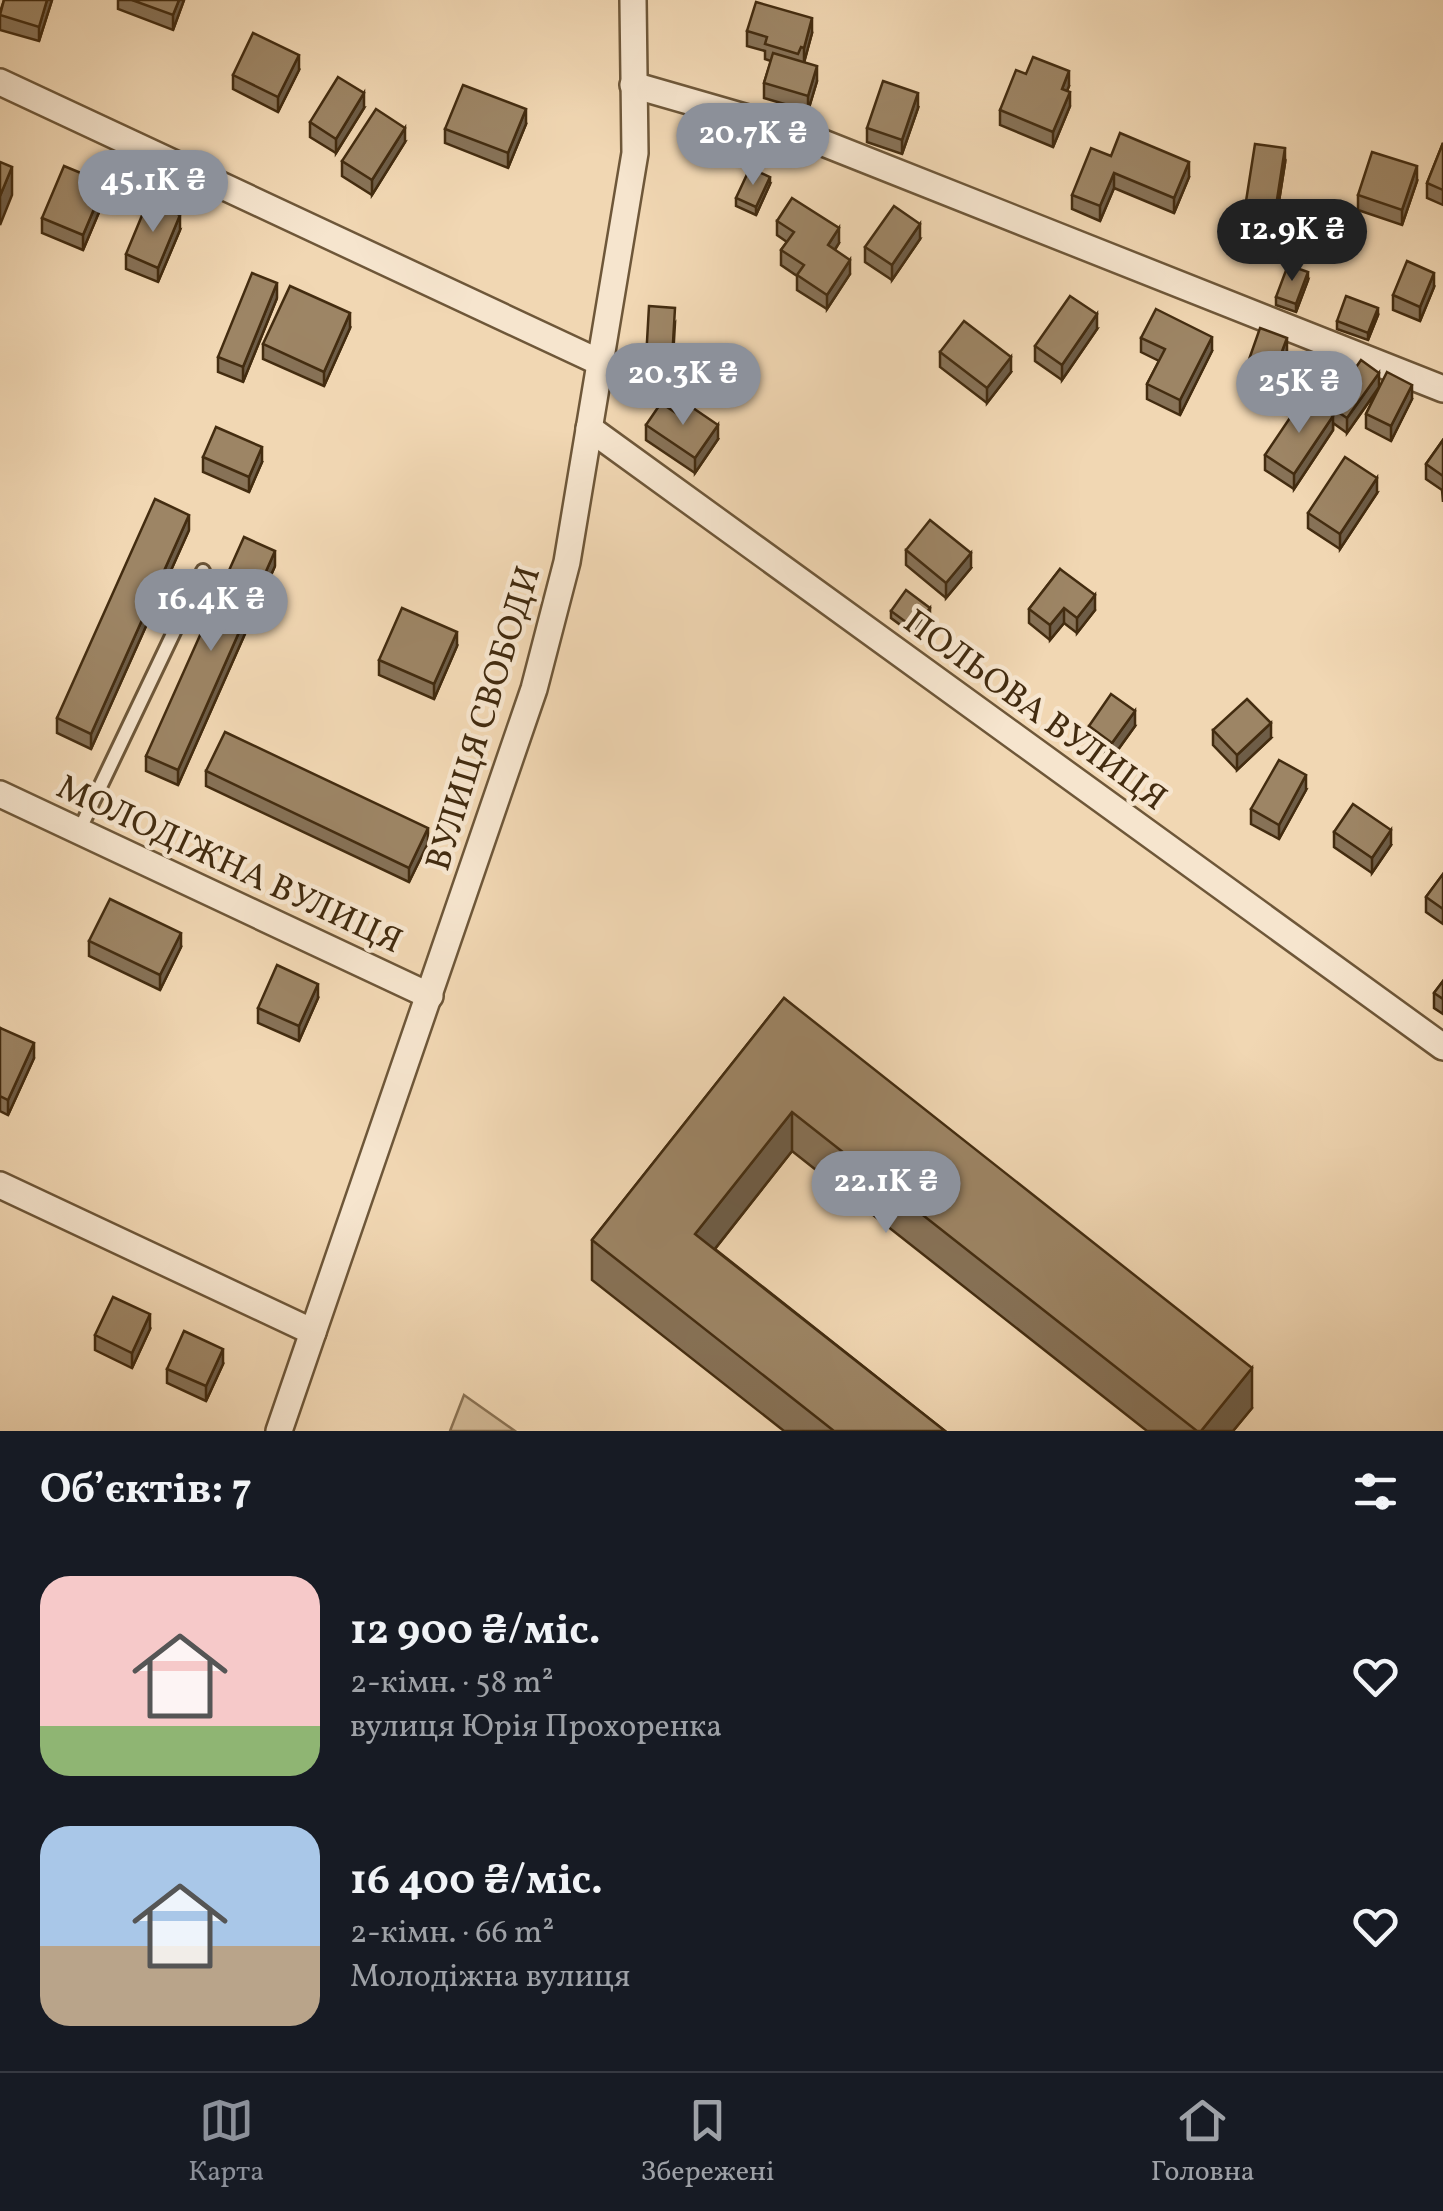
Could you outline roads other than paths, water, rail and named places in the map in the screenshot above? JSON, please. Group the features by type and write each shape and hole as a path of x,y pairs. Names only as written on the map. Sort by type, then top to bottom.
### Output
{"street":[{"name":"ВУЛИЦЯ СВОБОДИ","path":"279,1431 534,689 568,562 635,153 633,0"},
{"path":"0,82 600,362"},
{"path":"633,85 793,131 1443,389"},
{"name":"ПОЛЬОВА ВУЛИЦЯ","path":"589,428 1443,1047"},
{"name":"МОЛОДІЖНА ВУЛИЦЯ","path":"0,794 430,996"},
{"path":"0,1185 313,1332"}],"lane":[{"path":"79,831 203,572"}]}
